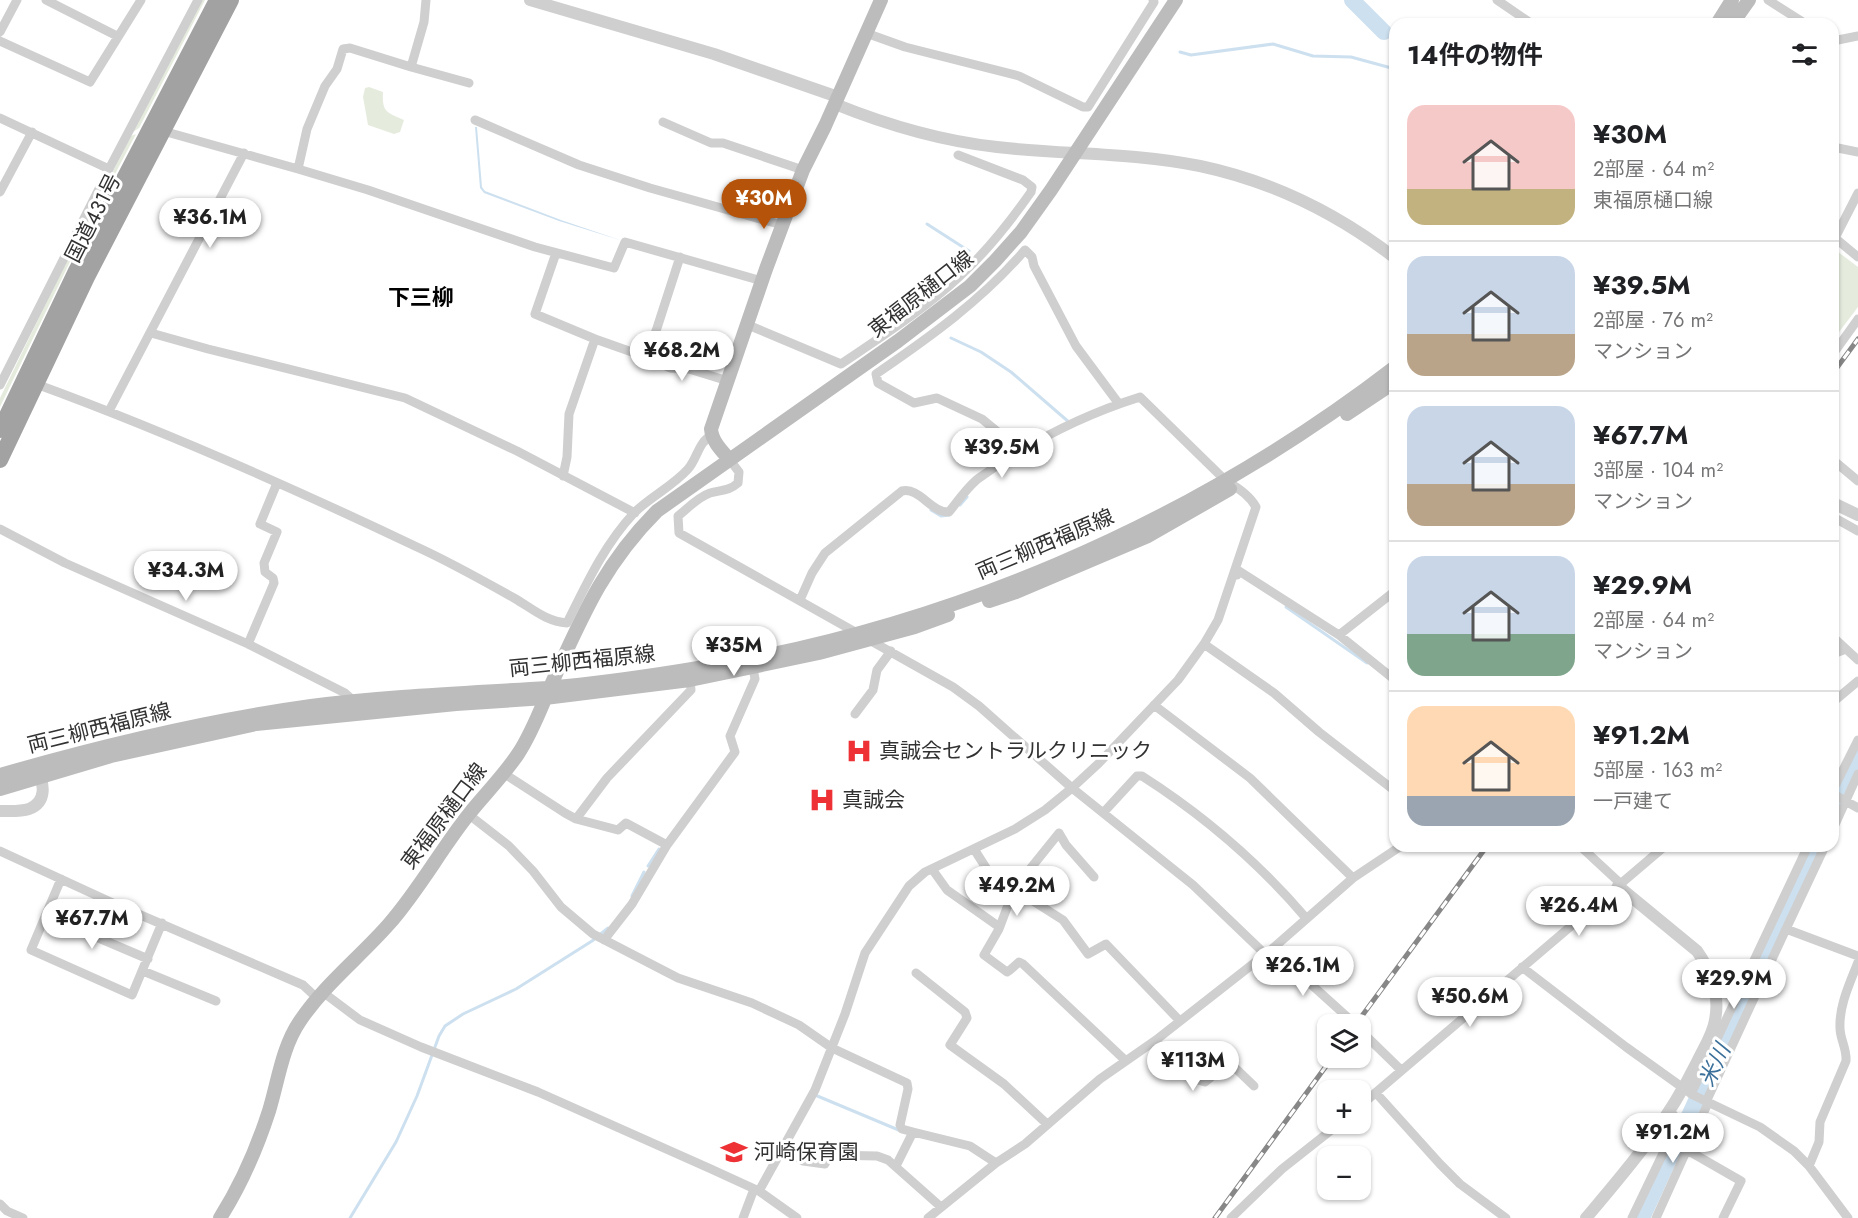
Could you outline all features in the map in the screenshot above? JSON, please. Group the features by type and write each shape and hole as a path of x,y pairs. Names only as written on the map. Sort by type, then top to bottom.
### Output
{"highway":[{"name":"国道431号","path":"0,429 76,271 217,0"},
{"name":"国道431号","path":"0,460 87,277 231,0"}],"main road":[{"path":"729,459 711,436 711,429 803,170 880,0"},
{"name":"東福原樋口線","path":"220,1218 239,1185 255,1148 292,1034 299,1021 390,923 468,814 518,754 594,593 631,538 657,511 944,298 970,286 1022,232 1176,0"},
{"path":"1721,18 1732,0"},
{"path":"1736,18 1749,0"},
{"name":"両三柳西福原線","path":"1231,484 1347,404 1389,372"},
{"name":"両三柳西福原線","path":"0,775 170,730 239,717 354,701 548,693 699,668 915,627 1016,592 1148,536 1389,386"},
{"name":"両三柳西福原線","path":"0,789 111,756 256,724 690,680 819,654 865,636"}],"street":[{"path":"0,32 17,0"},
{"path":"46,0 117,36"},
{"path":"0,41 90,82 141,0"},
{"path":"0,385 3,371 198,0"},
{"path":"411,67 424,22 426,0"},
{"path":"530,0 714,54 836,101 866,116 940,138 998,147 1168,161 1200,166 1247,179 1285,193 1332,216 1389,254"},
{"path":"866,33 905,47 1019,76 1083,107 1088,107 1154,2 1153,0"},
{"path":"1497,0 1523,18"},
{"path":"1768,0 1796,18"},
{"path":"1138,28 1152,36"},
{"path":"1839,40 1858,36"},
{"path":"298,169 307,129 325,86 337,69 343,49 350,48 469,83"},
{"path":"0,118 109,169"},
{"path":"475,120 579,165 650,188 783,225"},
{"path":"663,122 711,143 723,143 803,170"},
{"path":"163,130 368,190 556,253 614,268 625,242 762,281"},
{"path":"0,190 32,132"},
{"path":"1839,148 1858,153"},
{"path":"109,411 244,153"},
{"path":"748,325 841,363 944,298 959,277 995,240 1031,192 1032,187 1028,182 958,155"},
{"path":"1839,230 1858,193"},
{"path":"1839,241 1858,257"},
{"path":"1021,451 982,419 937,398 914,403 878,383 876,374 958,315 1005,273 1025,250 1032,257 1034,266 1076,346 1119,404"},
{"path":"556,253 535,314 670,368 688,369 728,381"},
{"path":"646,357 680,257"},
{"path":"944,298 958,315"},
{"path":"1839,346 1858,319"},
{"path":"151,333 208,350 405,398 517,451 635,513"},
{"path":"563,476 567,457 569,414 595,339"},
{"path":"36,384 109,411 277,483 419,548 514,598 553,622 567,623 595,566 635,513 689,468 705,438 711,436"},
{"path":"743,1218 756,1190 783,1148 814,1090 832,1048 865,953 909,886 926,872 1035,816 1072,788 1178,681 1218,620 1256,507 1253,501 1231,484 1140,397 1093,413 1021,451 977,479 949,512 940,512 911,491 902,491 825,554 812,573 800,600"},
{"path":"729,459 739,472 738,483 727,490 703,496 678,516 679,532 953,687 979,706 1072,788 1193,885 1342,1014"},
{"path":"1839,465 1858,481"},
{"path":"248,644 274,583 273,578 265,572 264,563 277,532 261,524 277,483"},
{"path":"1839,506 1858,515"},
{"path":"1839,520 1858,531"},
{"path":"0,530 65,563 248,644 345,693 354,701"},
{"path":"1234,574 1237,575 1239,571 1339,635 1389,675"},
{"path":"1339,635 1389,596"},
{"path":"1839,643 1858,660"},
{"path":"1204,644 1274,693 1319,732 1389,785"},
{"path":"1839,652 1846,649"},
{"path":"855,714 873,690 877,670 891,651"},
{"path":"604,940 632,904 667,845 733,749 730,736 755,679 753,668"},
{"path":"576,819 607,778 691,690 690,680"},
{"path":"1839,697 1858,681"},
{"path":"1154,705 1250,778 1353,878"},
{"path":"1839,780 1858,740"},
{"path":"0,812 27,810 38,805 43,789 41,778 33,766"},
{"path":"503,773 576,819 618,830 626,823 667,845"},
{"path":"1839,814 1858,774"},
{"path":"1103,813 1137,776 1142,776 1214,829 1278,885 1306,918"},
{"path":"1839,796 1858,808"},
{"path":"468,814 509,846 533,871 561,907 593,934 678,978 752,1004 790,1021 832,1048 907,1083 908,1089 900,1125 902,1129 970,1146 996,1162"},
{"path":"1094,877 1066,845 1059,833 1014,889 984,955 1006,972 1019,962 1023,964 1126,1061"},
{"path":"974,849 988,872 1063,920 1088,954 1106,944 1180,1021"},
{"path":"0,851 303,985 360,1020 421,1047 538,1092 756,1190 797,1218"},
{"path":"929,1218 996,1162 1025,1144 1100,1079 1156,1040 1268,951 1353,878 1392,852"},
{"path":"1586,852 1620,885 1697,951 1707,964 1713,981 1716,1001 1715,1020 1689,1092"},
{"path":"1371,1097 1658,852"},
{"path":"1586,1218 1689,1092 1806,852"},
{"path":"1656,1218 1706,1102 1822,852"},
{"path":"932,869 947,890 998,926"},
{"path":"62,879 31,950 132,995 162,923"},
{"path":"46,916 148,959"},
{"path":"1786,929 1858,956"},
{"path":"1809,1166 1819,1142 1820,1122 1846,1061 1847,1053 1840,1030 1840,1017 1844,998 1858,962"},
{"path":"1522,967 1689,1092 1760,1126 1794,1151 1809,1166 1848,1218"},
{"path":"143,971 216,1001"},
{"path":"916,973 965,1012 967,1018 950,1045 1004,1084 1047,1124"},
{"path":"1156,1040 1198,1080 1205,1082 1229,1062 1254,1086"},
{"path":"1371,1041 1401,1070"},
{"path":"1376,1093 1460,1184 1506,1218"},
{"path":"1632,1218 1668,1143 1676,1118 1671,1112"},
{"path":"896,1166 913,1132"},
{"path":"1231,1218 1282,1169 1326,1134"},
{"path":"783,1148 803,1161 825,1164 830,1155 877,1156 888,1160 941,1207"},
{"path":"1687,1150 1741,1181 1723,1218"},
{"path":"0,1204 23,1218"}],"shaded area":[{"path":"202,0 205,0 139,128 133,132"},
{"path":"369,87 383,92 384,108 404,120 400,132 394,134 368,125 363,97 365,88"},
{"path":"136,134 80,241 0,407 0,398 49,297 131,136"},
{"path":"1839,253 1858,267 1858,307 1839,332"}],"water":[{"path":"475,127 477,127 482,187 485,191 623,241 559,221 484,193 480,188"}],"waterway":[{"path":"1352,0 1384,32"},
{"path":"1180,52 1191,55 1273,44 1313,56 1351,57 1389,67"},
{"path":"927,224 969,251 965,263"},
{"path":"951,338 981,352 1011,372 1070,423"},
{"path":"960,505 967,497"},
{"path":"931,510 941,516 949,515"},
{"path":"1286,607 1367,663"},
{"name":"米川","path":"1839,797 1858,755"},
{"path":"648,866 659,849"},
{"name":"米川","path":"1642,1218 1746,992 1814,852"},
{"path":"632,896 644,872"},
{"path":"350,1218 396,1142 445,1026 463,1014 516,989 592,941 608,928"},
{"path":"815,1095 901,1131"}],"railway":[{"path":"1839,365 1858,339"},
{"path":"1363,1014 1483,852"},
{"path":"1215,1218 1325,1068"}],"place":[{"name":"真誠会セントラルクリニック","path":"859,751"},
{"name":"真誠会","path":"822,800"},
{"name":"河崎保育園","path":"734,1152"}],"district":[{"name":"下三柳","path":"421,297"}]}
